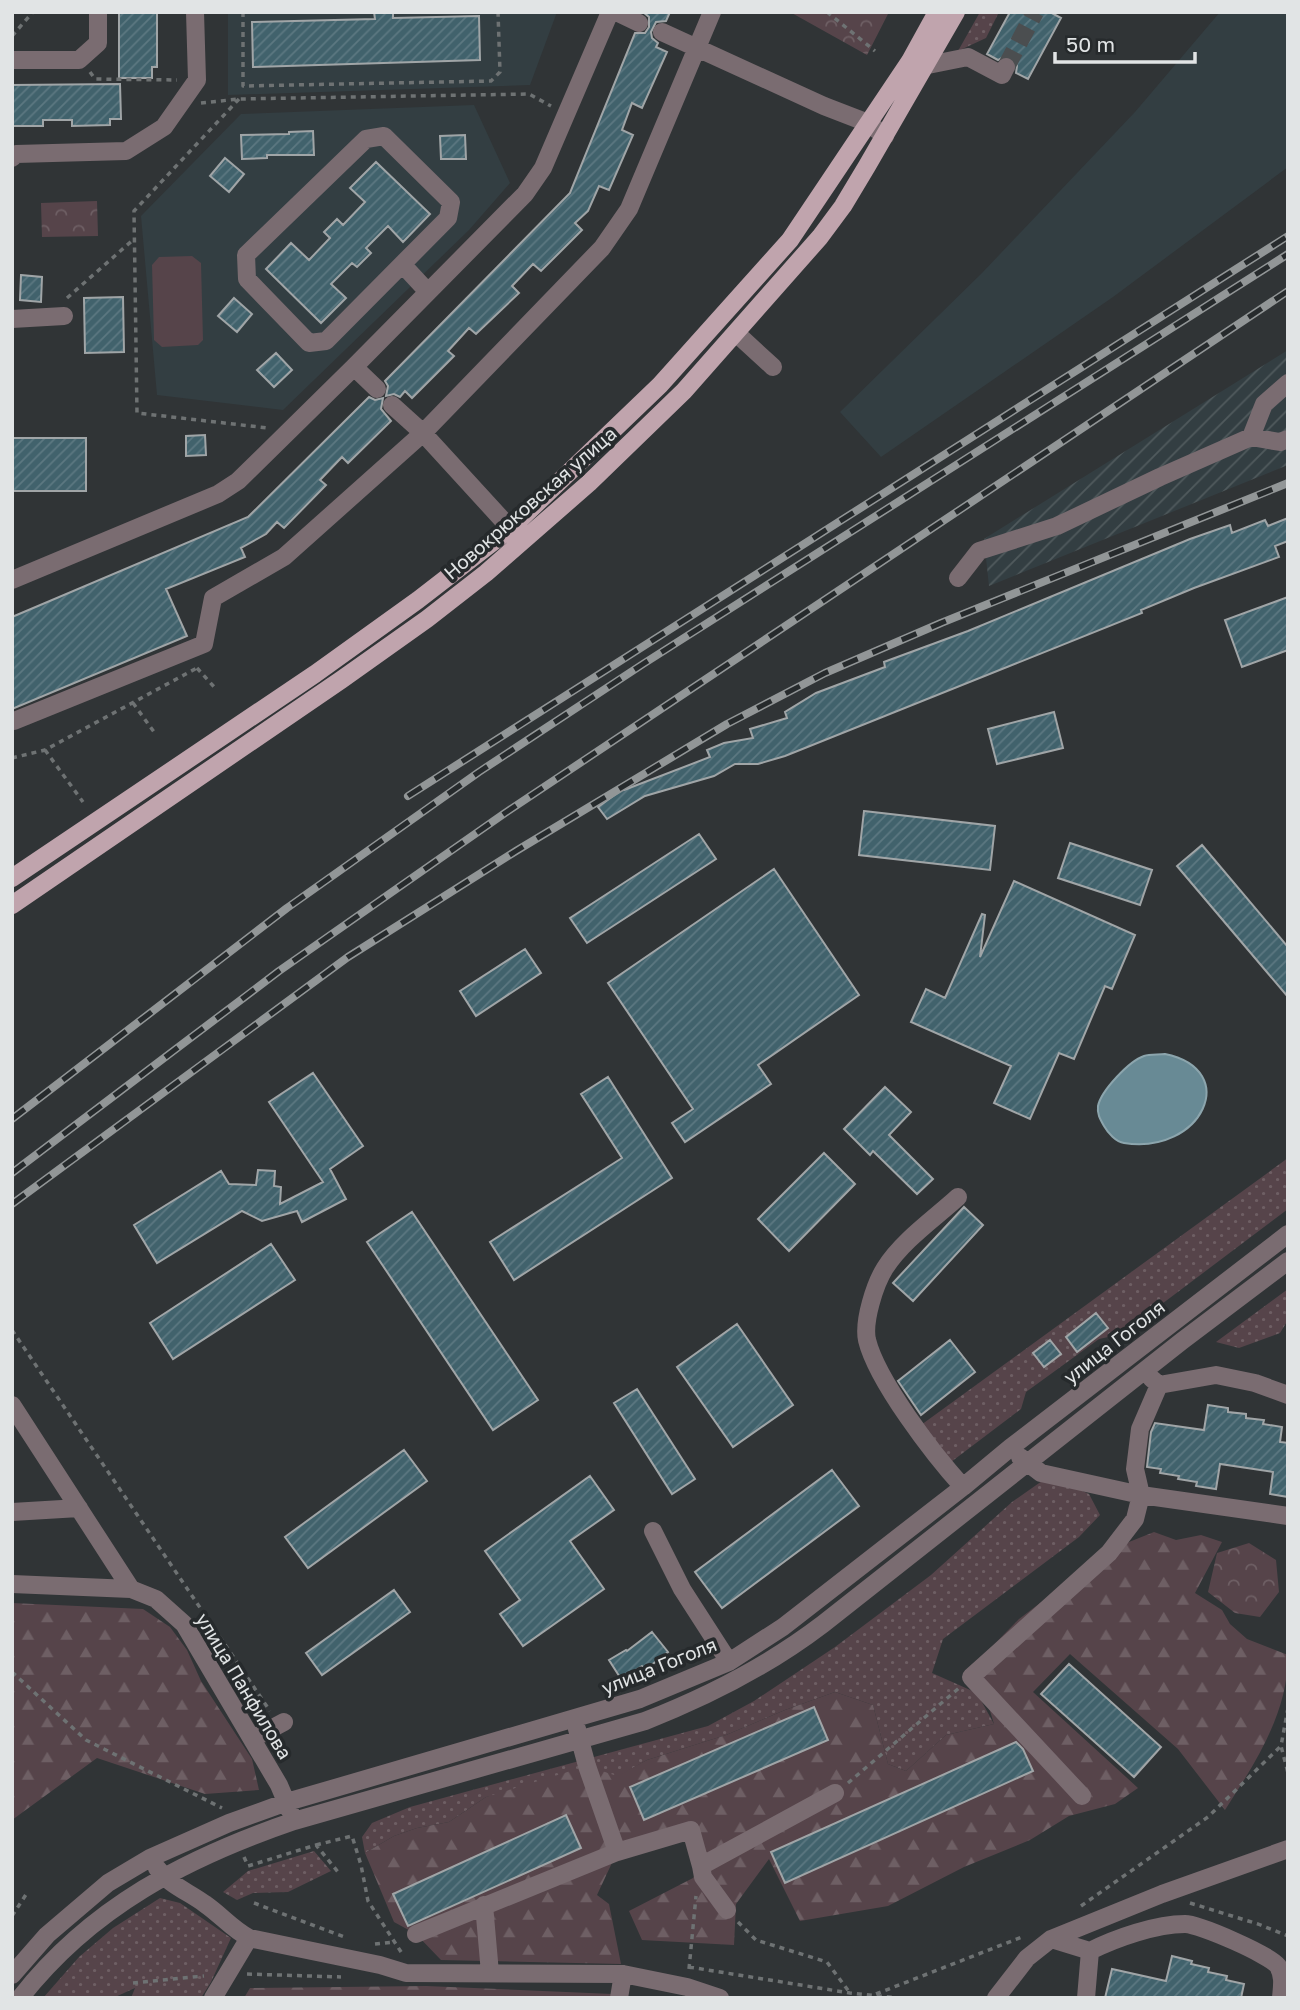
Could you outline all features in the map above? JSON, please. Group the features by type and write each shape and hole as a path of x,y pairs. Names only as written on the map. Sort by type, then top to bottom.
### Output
{"main road":[{"name":"Новокрюковская улица","path":"12,905 427,619 517,535 660,385 770,264 814,207 910,61 937,12"},
{"name":"Новокрюковская улица","path":"12,878 517,535 643,432 684,391 820,237 843,206 928,65 956,12"}],"street":[{"path":"12,60 79,60 98,43 98,12"},
{"path":"12,158 16,154 126,151 164,127 197,80 195,12"},
{"path":"12,580 218,494 238,481 524,194 543,168 610,12"},
{"path":"616,12 639,23"},
{"path":"14,721 204,644 213,598 284,557 423,433 602,248 629,209 712,12"},
{"path":"662,32 868,123 885,136"},
{"path":"928,65 968,57 1002,75 1006,67"},
{"path":"384,136 451,202 448,218 403,265 326,341 309,343 247,279 246,255 366,139 384,136"},
{"path":"403,265 428,292"},
{"path":"12,319 64,316"},
{"path":"736,332 773,367"},
{"path":"354,367 377,389"},
{"path":"1251,437 1264,404 1288,383"},
{"path":"392,405 423,433 517,535"},
{"path":"958,578 979,551 1057,526 1251,437 1280,442 1288,439"},
{"path":"958,1197 906,1243 884,1269 870,1303 866,1337 878,1372 948,1471 963,1487"},
{"name":"улица Гоголя","path":"12,1975 47,1935 108,1883 150,1858 229,1823 287,1802 575,1720 640,1699 729,1662 783,1628 1010,1448 1288,1234"},
{"path":"20,1998 85,1929 162,1876 237,1841 293,1821 645,1721 739,1680 793,1646 1144,1370 1288,1261"},
{"path":"1131,1354 1159,1385"},
{"path":"1159,1385 1216,1375 1255,1383 1288,1395"},
{"path":"1082,1796 971,1677 1109,1553 1135,1519 1141,1495 1135,1469 1139,1429 1159,1385"},
{"path":"12,1405 131,1589"},
{"path":"1010,1448 1041,1473 1141,1495 1288,1516"},
{"path":"12,1512 79,1508"},
{"path":"653,1531 682,1589 729,1662"},
{"name":"улица Панфилова","path":"12,1584 131,1589 156,1599 184,1624 287,1802 293,1821"},
{"path":"575,1720 587,1766 617,1852"},
{"path":"252,1739 281,1723"},
{"path":"701,1867 835,1793"},
{"path":"416,1934 617,1852 691,1830 703,1877 726,1910"},
{"path":"996,1998 1027,1958 1051,1939 1288,1849"},
{"path":"150,1858 162,1876 206,1904 232,1929 248,1938 380,1965 406,1973 623,1975 687,1987 720,1998"},
{"path":"484,1905 490,1973"},
{"path":"1051,1939 1090,1951 1120,1938 1186,1923 1230,1939 1276,1964 1283,1979 1281,1998"},
{"path":"213,1998 248,1938"},
{"path":"1086,1998 1090,1951"},
{"path":"619,1998 623,1975"}],"path":[{"path":"12,36 33,12"},
{"path":"243,12 243,86 491,81 500,72 498,12"},
{"path":"827,12 875,51"},
{"path":"79,60 95,79 197,80"},
{"path":"180,104 239,99 528,94 565,113"},
{"path":"239,99 134,211 137,413 289,431"},
{"path":"44,318 134,239"},
{"path":"12,758 45,750 197,668 204,644"},
{"path":"197,668 216,690"},
{"path":"133,703 154,732"},
{"path":"45,750 83,802"},
{"path":"12,1330 281,1723"},
{"path":"12,1672 86,1740 221,1807"},
{"path":"835,1793 971,1677"},
{"path":"1288,1708 1281,1746 1288,1773"},
{"path":"1078,1908 1208,1817 1281,1746"},
{"path":"248,1866 352,1836 368,1901 402,1952 406,1973"},
{"path":"316,1845 338,1872"},
{"path":"687,1987 696,1888 701,1867"},
{"path":"12,1916 27,1893"},
{"path":"1162,1895 1258,1924 1288,1936"},
{"path":"254,1903 354,1941"},
{"path":"726,1910 756,1940 827,1962 850,1993"},
{"path":"876,1994 1033,1933"},
{"path":"365,1945 394,1942"},
{"path":"689,1967 850,1993 900,1998"},
{"path":"133,1983 229,1974"}],"shaded area":[{"path":"228,12 557,12 530,85 228,95"},
{"path":"1220,12 1288,12 1288,167 1113,297 881,457 840,412 982,273 1135,112"},
{"path":"474,105 510,183 469,230 283,410 157,395 141,216 241,114"},
{"path":"1288,350 1288,465 989,586 984,539"}],"green space":[{"path":"790,12 889,12 867,55"},
{"path":"980,12 999,12 986,38 958,51"},
{"path":"97,201 98,236 42,237 41,203"},
{"path":"192,256 201,263 203,340 198,345 162,347 154,340 152,265 159,257"},
{"path":"1288,1158 1288,1209 1122,1334 1099,1339 1026,1392 1021,1409 951,1462 921,1425"},
{"path":"1288,1289 1288,1320 1280,1333 1239,1348 1216,1342"},
{"path":"1042,1481 1070,1485 1089,1494 1100,1515 1079,1537 943,1639 932,1673 977,1693 994,1724 946,1735 906,1771 888,1764 873,1705 835,1692 726,1735 647,1760 617,1777 486,1797 449,1822 394,1836 365,1853 362,1837 372,1823 410,1807 708,1726 754,1701 835,1647 931,1575 1012,1502"},
{"path":"1154,1532 1176,1540 1201,1535 1222,1542 1195,1593 1222,1610 1230,1624 1247,1639 1288,1655 1287,1677 1276,1718 1258,1756 1225,1810 1178,1749 1070,1654 1033,1692 1138,1788 1115,1804 1069,1816 1030,1840 964,1867 888,1906 800,1921 769,1859 736,1904 734,1945 642,1940 629,1911 693,1878 701,1866 690,1830 617,1852 597,1895 609,1904 621,1964 441,1960 416,1934 394,1922 365,1853 394,1836 449,1822 486,1797 587,1766 617,1776 647,1760 726,1735 835,1692 873,1705 888,1764 906,1771 946,1735 994,1724 983,1688 970,1669 1019,1619 1129,1542","holes":["814,1707 828,1740 644,1819 630,1787","580,1848 408,1927 393,1894"]},
{"path":"1249,1543 1276,1560 1279,1592 1260,1617 1235,1613 1208,1592 1217,1553"},
{"path":"12,1603 143,1609 170,1627 187,1650 201,1681 252,1759 259,1790 205,1794 97,1758 12,1820"},
{"path":"314,1851 331,1871 288,1892 253,1893 237,1900 223,1892 248,1871"},
{"path":"160,1898 180,1903 231,1938 201,1998 131,1998 135,1988 113,1998 43,1998 79,1957 113,1928"},
{"path":"426,1986 612,1994 612,1998 244,1998 250,1988"}],"water":[{"path":"1165,1054 1189,1063 1202,1076 1206,1092 1203,1109 1192,1124 1174,1136 1151,1143 1118,1141 1112,1137 1100,1119 1100,1100 1110,1085 1138,1059"}],"building":[{"path":"119,12 157,12 157,67 152,67 152,78 119,78"},
{"path":"374,12 393,12 393,18 479,16 480,60 253,67 252,22 375,19"},
{"path":"643,12 670,12 666,21 656,22 651,32 652,38 658,43 656,47 667,52 642,108 632,103 622,130 633,135 609,190 599,186 588,211 575,223 582,230 541,271 533,264 512,286 519,293 476,334 469,328 448,351 454,356 412,398 405,391 400,397 394,394 386,396 388,386 385,381 570,193 635,33 645,33 649,27 649,17"},
{"path":"1010,12 1050,12 1061,18 1028,79 1016,73 1017,66 1012,57 1005,56 998,60 987,54"},
{"path":"120,84 121,119 110,119 110,125 72,126 72,120 43,120 43,126 12,126 12,85"},
{"path":"313,131 314,155 267,155 267,158 242,159 241,135"},
{"path":"465,135 466,159 441,159 440,136"},
{"path":"225,158 244,174 229,192 210,176"},
{"path":"376,162 430,214 403,242 388,226 366,248 371,253 357,267 352,263 331,284 346,298 321,323 266,269 291,243 309,260 330,238 324,232 337,219 343,225 365,202 350,188"},
{"path":"21,275 42,277 41,302 20,300"},
{"path":"123,297 124,352 85,353 84,298"},
{"path":"234,298 252,314 237,332 218,316"},
{"path":"276,353 292,370 274,387 257,370"},
{"path":"369,397 375,400 383,398 381,409 391,421 348,463 342,457 320,480 326,485 284,528 277,522 266,534 241,548 245,557 166,589 187,636 12,709 12,617 248,517"},
{"path":"205,435 206,455 186,456 186,436"},
{"path":"12,438 86,438 86,491 12,491"},
{"path":"1288,518 1288,541 1275,546 1279,557 1194,588 1141,610 1142,613 785,756 758,764 735,764 714,776 645,796 607,819 598,807 623,789 710,757 707,750 724,743 753,738 750,729 787,718 785,712 816,693 885,667 884,662 968,631 1190,539 1230,525 1232,533 1265,520 1268,526"},
{"path":"1288,597 1288,650 1242,667 1225,620"},
{"path":"1054,712 1063,748 997,764 988,729"},
{"path":"864,811 995,826 990,870 859,855"},
{"path":"699,834 716,859 587,943 570,918"},
{"path":"1070,843 1152,870 1140,905 1058,878"},
{"path":"1202,845 1288,947 1288,997 1177,866"},
{"path":"774,869 859,995 758,1065 771,1084 685,1142 672,1123 693,1109 608,983"},
{"path":"1014,881 1135,935 1112,989 1105,986 1074,1059 1059,1053 1030,1119 994,1103 1011,1066 911,1022 926,989 945,998 982,914 985,915 980,957"},
{"path":"525,949 541,973 476,1016 460,991"},
{"path":"313,1073 363,1146 330,1169 346,1199 302,1222 297,1211 262,1221 242,1211 157,1263 134,1225 221,1171 229,1184 256,1185 258,1170 275,1171 274,1186 281,1187 280,1204 323,1182 269,1102"},
{"path":"608,1077 672,1178 514,1280 490,1242 622,1158 581,1094"},
{"path":"885,1087 911,1112 889,1135 933,1179 917,1194 873,1151 870,1155 844,1129"},
{"path":"824,1153 855,1184 789,1251 758,1219"},
{"path":"964,1207 983,1225 913,1301 893,1283"},
{"path":"412,1212 538,1400 493,1430 367,1242"},
{"path":"271,1244 295,1280 173,1359 150,1323"},
{"path":"1096,1313 1108,1328 1077,1352 1066,1337"},
{"path":"737,1324 793,1405 733,1447 677,1367"},
{"path":"950,1340 975,1372 921,1415 898,1381"},
{"path":"1050,1340 1061,1354 1044,1367 1033,1353"},
{"path":"637,1389 695,1479 672,1494 614,1403"},
{"path":"1208,1405 1228,1408 1228,1412 1246,1414 1246,1418 1264,1420 1263,1424 1282,1427 1280,1442 1288,1443 1288,1497 1270,1494 1273,1472 1220,1464 1216,1489 1196,1486 1197,1482 1178,1479 1179,1476 1160,1473 1161,1469 1147,1467 1151,1432 1155,1423 1204,1430"},
{"path":"404,1450 427,1481 308,1568 285,1537"},
{"path":"832,1470 859,1506 722,1608 695,1572"},
{"path":"590,1476 614,1510 570,1541 604,1589 523,1646 500,1614 520,1600 485,1551"},
{"path":"394,1590 410,1612 322,1675 306,1653"},
{"path":"652,1632 668,1652 645,1670 642,1666 621,1679 609,1660 627,1651"},
{"path":"1069,1664 1161,1747 1134,1777 1041,1694"},
{"path":"814,1707 828,1740 644,1820 630,1787"},
{"path":"1016,1742 1023,1749 1033,1771 785,1883 771,1852"},
{"path":"566,1815 581,1848 408,1926 393,1894"},
{"path":"1172,1956 1209,1968 1208,1972 1227,1976 1226,1980 1244,1984 1241,1998 1105,1998 1112,1969 1166,1981"}],"tunnel":[{"path":"1006,67 1035,12"}],"railway":[{"path":"408,796 1288,236"},
{"path":"12,1119 287,908 479,772 643,664 1288,254"},
{"path":"12,1173 279,971 505,813 1288,291"},
{"path":"12,1204 348,957 516,851 727,724 825,673 941,623 1288,483"}]}
